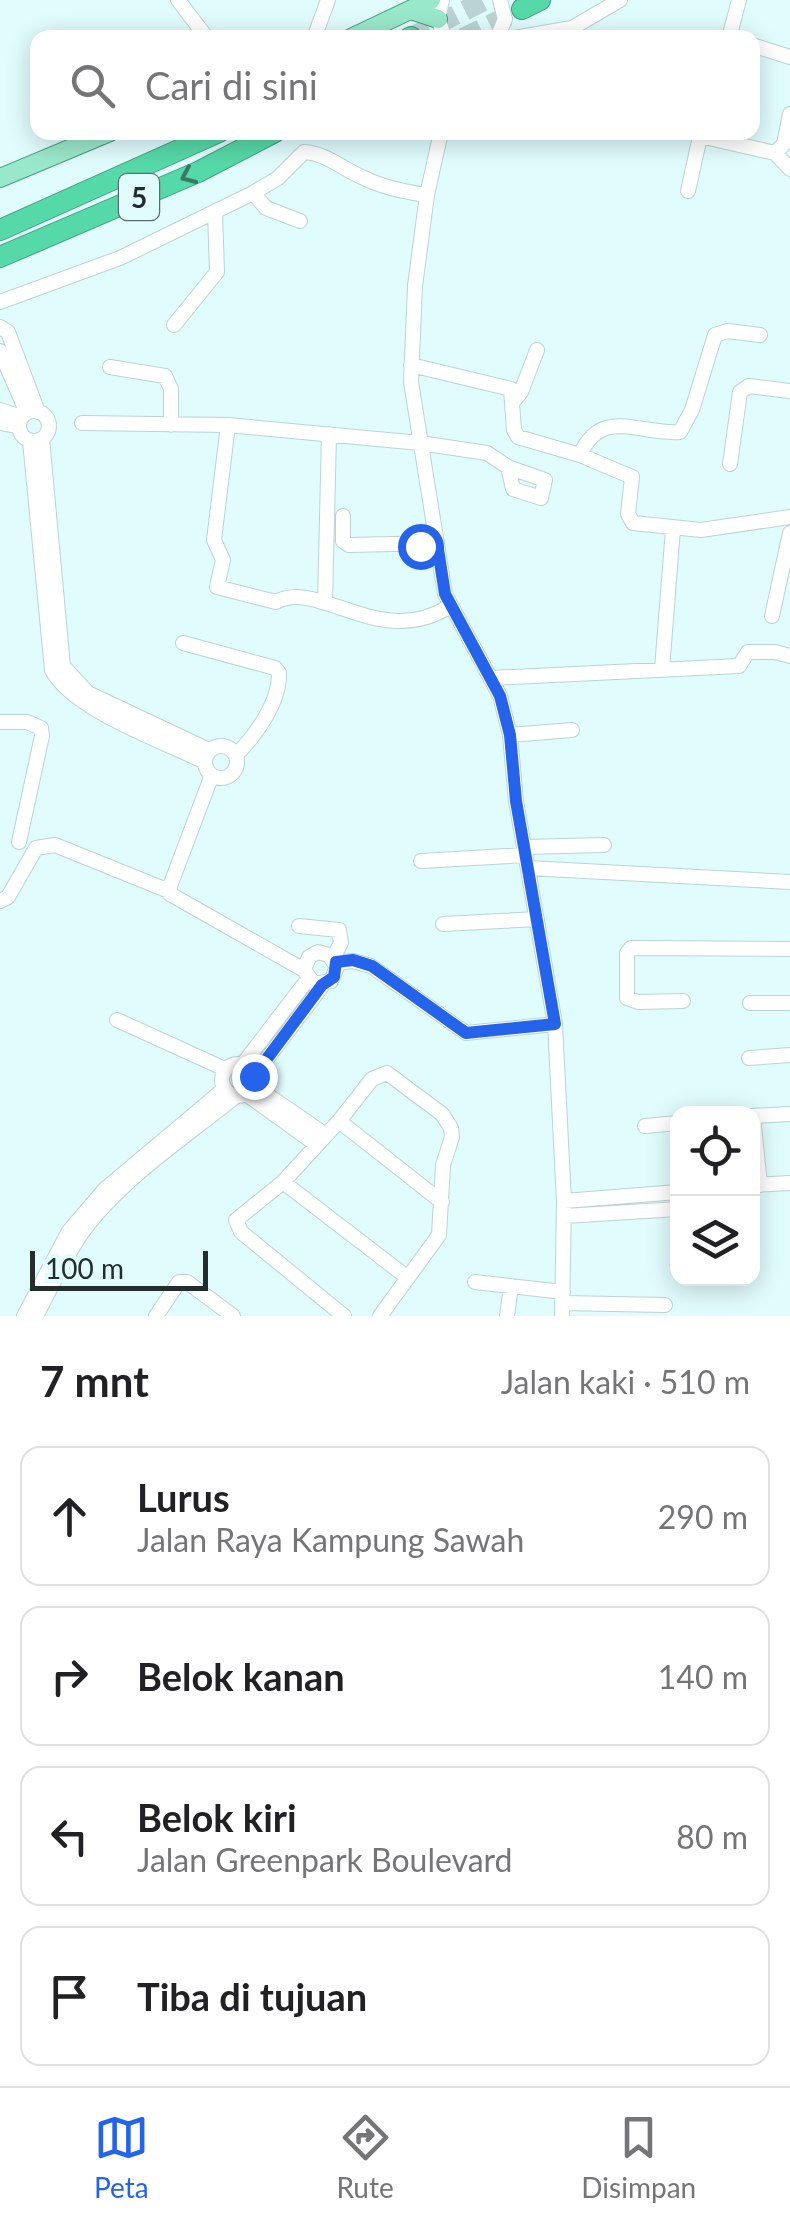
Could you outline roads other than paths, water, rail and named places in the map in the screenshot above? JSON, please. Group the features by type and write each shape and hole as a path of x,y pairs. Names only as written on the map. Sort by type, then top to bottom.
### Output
{"highway":[{"name":"5","path":"0,230 201,140"},
{"name":"5","path":"0,257 198,172 260,140"}],"main road":[{"path":"367,30 431,0"},
{"path":"410,10 438,19"},
{"path":"0,178 91,140"}],"street":[{"path":"178,0 201,30"},
{"path":"317,30 328,0"},
{"path":"442,0 438,19 442,30"},
{"path":"500,0 522,10 504,30"},
{"path":"562,30 620,0"},
{"path":"731,30 740,0"},
{"path":"760,48 790,57"},
{"path":"775,153 784,144 790,114"},
{"path":"439,140 427,195 415,286 411,382 425,444 445,594 500,696 510,735 555,1024 564,1208 562,1304"},
{"path":"688,191 700,140"},
{"path":"724,140 775,153 790,170"},
{"path":"0,302 120,258 254,193 278,178 304,152 316,152 363,178 398,191 427,195"},
{"path":"254,193 266,208 300,221"},
{"path":"174,325 217,272 215,212"},
{"path":"0,327 8,332 26,417 22,436 36,440"},
{"path":"580,455 588,438 600,428 680,432 692,410 715,336 728,330 760,336"},
{"path":"513,402 522,392 537,350"},
{"path":"0,351 26,417"},
{"path":"411,365 508,387 513,392 514,430 518,437 580,455 632,477 628,514 631,522 673,529 742,526 790,518"},
{"path":"110,367 166,376 171,389 170,425"},
{"path":"730,464 740,392 748,386 790,390"},
{"path":"0,410 48,424 36,440 63,666 68,675 88,693 211,766 230,775 237,766 236,755 229,747 219,746 211,766 169,891"},
{"path":"0,423 26,417"},
{"path":"82,423 228,425 329,434 488,453 508,467"},
{"path":"228,425 214,540 223,560 217,586 276,602 282,598 325,603 372,619 406,622 435,616 450,606"},
{"path":"325,603 329,434"},
{"path":"343,516 343,541 349,545 437,543"},
{"path":"662,669 673,529"},
{"path":"772,616 790,534"},
{"path":"184,642 275,668 279,673 276,694 254,737 236,755"},
{"path":"491,678 739,666 748,652 790,656"},
{"path":"0,704 1,722 36,724 41,728 19,842"},
{"path":"510,735 572,730"},
{"path":"211,766 182,871 180,892 310,974"},
{"path":"0,901 8,897 36,848 55,846 169,891 176,900 310,974 334,977 334,960 345,927 336,928 320,920 300,926"},
{"path":"421,860 526,857 604,846"},
{"path":"526,857 790,882"},
{"path":"442,924 537,919"},
{"path":"684,1001 638,1002 627,998 628,953 632,948 790,950"},
{"path":"36,1316 92,1220 243,1084 310,974 318,952 334,960 372,966 466,1033 555,1024"},
{"path":"750,1003 790,1003"},
{"path":"117,1020 226,1069 321,1140"},
{"path":"748,1058 790,1056"},
{"path":"344,1316 241,1232 236,1220 283,1182 372,1078 386,1073 442,1114 451,1128 443,1165 441,1228 436,1242 380,1316"},
{"path":"24,1316 69,1231 105,1188 243,1084"},
{"path":"760,1116 790,1114"},
{"path":"339,1121 442,1202"},
{"path":"645,1126 670,1124"},
{"path":"283,1182 408,1278"},
{"path":"760,1185 790,1183"},
{"path":"564,1208 670,1193"},
{"path":"564,1208 670,1209"},
{"path":"156,1316 178,1282 187,1282 233,1316"},
{"path":"475,1282 511,1286 562,1304 665,1305"},
{"path":"508,1316 511,1286"}],"tunnel":[{"path":"425,30 486,0"},
{"path":"479,30 522,9"}]}
